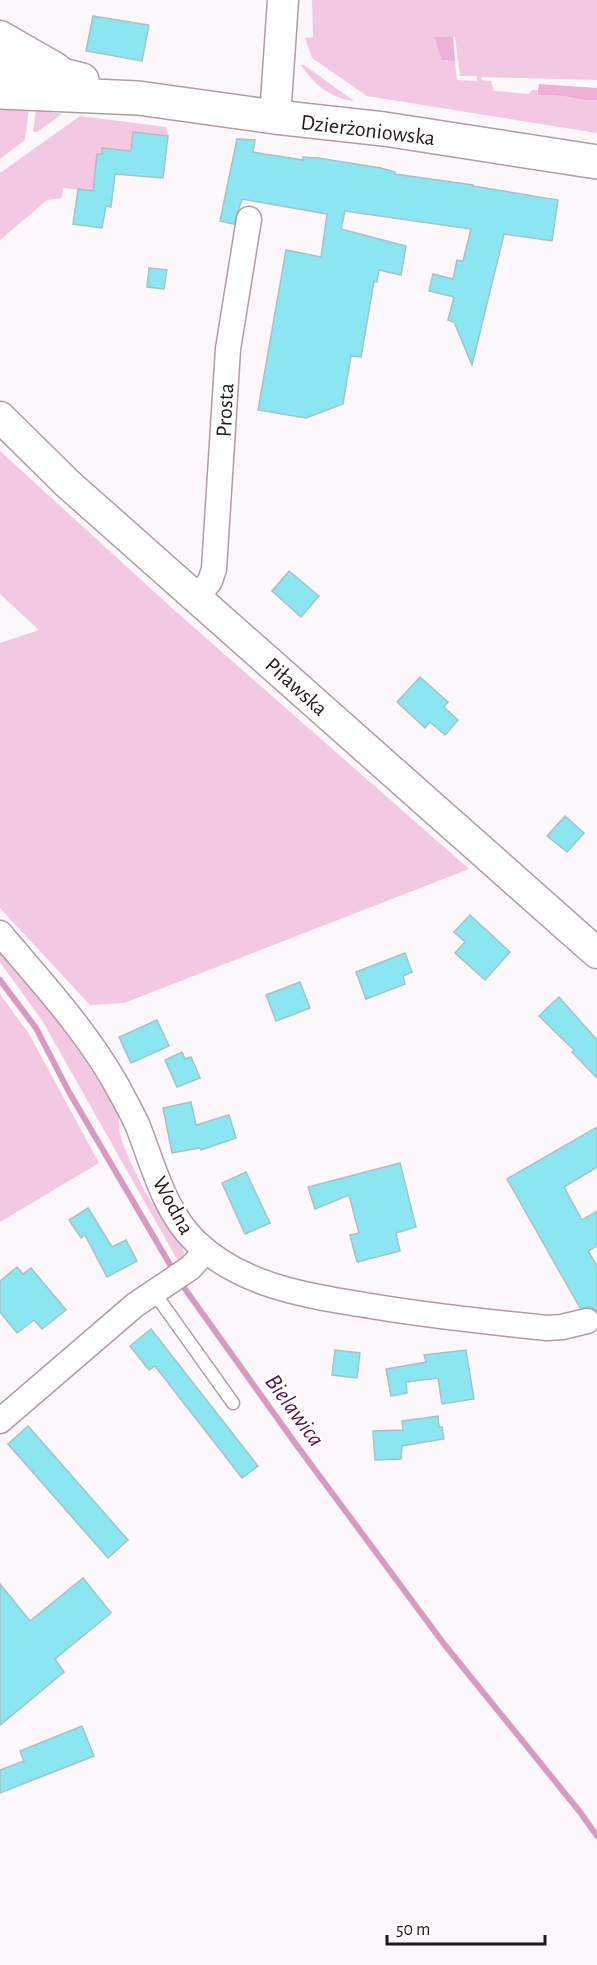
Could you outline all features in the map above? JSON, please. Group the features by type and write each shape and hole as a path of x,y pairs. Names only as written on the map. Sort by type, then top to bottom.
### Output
{"main road":[{"name":"Dzierżoniowska","path":"0,63 78,78 138,98"},
{"name":"Dzierżoniowska","path":"0,92 138,98 384,129 597,162"}],"street":[{"path":"275,117 283,0"},
{"path":"0,36 25,52 78,78"},
{"name":"Prosta","path":"197,597 210,581 214,569 228,349 249,219"},
{"name":"Piławska","path":"0,417 68,484 597,953"},
{"name":"Wodna","path":"0,933 82,1032 99,1056 133,1116 172,1210 188,1233 198,1260 159,1287 106,1329 0,1421"},
{"path":"198,1260 228,1267 281,1288 339,1301 407,1312 547,1328 587,1321"}],"lane":[{"path":"159,1287 233,1403"}],"shaded area":[{"path":"312,0 597,0 597,80 481,77 482,80 491,81 494,91 529,94 532,90 537,90 537,95 597,100 597,133 367,96 312,58 305,38 313,37","holes":["434,37 455,37 460,76 477,76 477,81 457,80 455,61 443,60"]},
{"path":"434,37 453,37 455,61 442,60"},
{"path":"301,65 354,101 330,94 312,79"},
{"path":"539,84 597,88 597,100 537,95"},
{"path":"0,101 29,108 25,140 0,159"},
{"path":"36,110 62,114 37,132 33,132"},
{"path":"80,116 166,127 168,136 133,132 131,157 102,149 102,154 97,154 95,173 115,174 113,193 63,188 62,198 47,200 0,240 0,173"},
{"path":"0,451 173,609 469,869 124,1003 90,1005 0,908 0,643 39,630 0,594"},
{"path":"0,948 62,1024 104,1084 116,1106 121,1137 135,1172 145,1192 180,1239 184,1257 178,1261 43,1022 0,962"},
{"path":"0,994 29,1034 99,1163 0,1222"}],"building":[{"path":"93,16 149,25 142,61 86,51"},
{"path":"133,132 168,136 163,178 115,174 111,207 106,206 102,228 73,224 78,189 93,191 97,154 102,154 102,148 131,151"},
{"path":"237,139 255,140 253,152 303,160 303,157 318,158 381,168 395,172 395,174 558,200 552,241 504,234 472,365 454,322 448,320 454,297 429,291 433,274 453,279 457,260 463,261 471,229 345,211 341,229 406,246 401,275 379,270 377,282 374,281 361,357 351,356 343,404 306,418 258,410 286,250 321,257 327,214 242,199 234,224 220,221"},
{"path":"149,268 167,270 164,289 147,287"},
{"path":"289,571 319,596 301,617 272,591"},
{"path":"420,677 448,702 444,707 458,720 445,735 430,722 425,728 397,702"},
{"path":"565,816 584,833 567,852 547,836"},
{"path":"470,915 510,952 485,980 455,953 465,942 454,932"},
{"path":"405,953 412,972 403,976 405,984 366,999 356,972"},
{"path":"300,982 310,1008 276,1021 266,995"},
{"path":"559,997 597,1040 597,1078 572,1052 574,1050 539,1016"},
{"path":"157,1020 169,1046 131,1063 119,1037"},
{"path":"182,1052 185,1059 191,1057 200,1078 177,1087 165,1060"},
{"path":"191,1102 196,1125 229,1115 236,1138 201,1150 200,1148 172,1153 163,1108"},
{"path":"597,1127 597,1167 564,1187 582,1220 597,1211 597,1246 588,1251 597,1266 597,1311 590,1307 580,1308 507,1179"},
{"path":"400,1163 416,1227 396,1233 400,1251 357,1262 350,1235 359,1233 349,1195 315,1209 308,1187"},
{"path":"246,1172 270,1223 245,1234 222,1183"},
{"path":"88,1208 112,1247 126,1240 137,1261 107,1277 85,1235 81,1238 69,1220"},
{"path":"17,1267 23,1274 31,1268 66,1310 42,1329 34,1320 17,1333 0,1312 0,1281"},
{"path":"151,1329 258,1466 242,1478 155,1366 149,1370 130,1346"},
{"path":"335,1350 360,1353 357,1378 332,1375"},
{"path":"466,1350 474,1399 442,1404 438,1378 406,1382 407,1393 391,1396 386,1369 426,1362 424,1355"},
{"path":"438,1416 439,1427 442,1427 444,1439 402,1446 401,1459 375,1460 373,1431 403,1430 402,1421"},
{"path":"28,1426 128,1540 108,1558 8,1444"},
{"path":"83,1578 111,1613 55,1659 64,1672 0,1725 0,1584 30,1621"},
{"path":"82,1726 94,1756 0,1793 0,1770 24,1761 20,1751"}],"waterway":[{"name":"Bielawica","path":"0,980 36,1028 69,1092 175,1273"},
{"name":"Bielawica","path":"180,1282 295,1443 444,1644 597,1836"}]}
